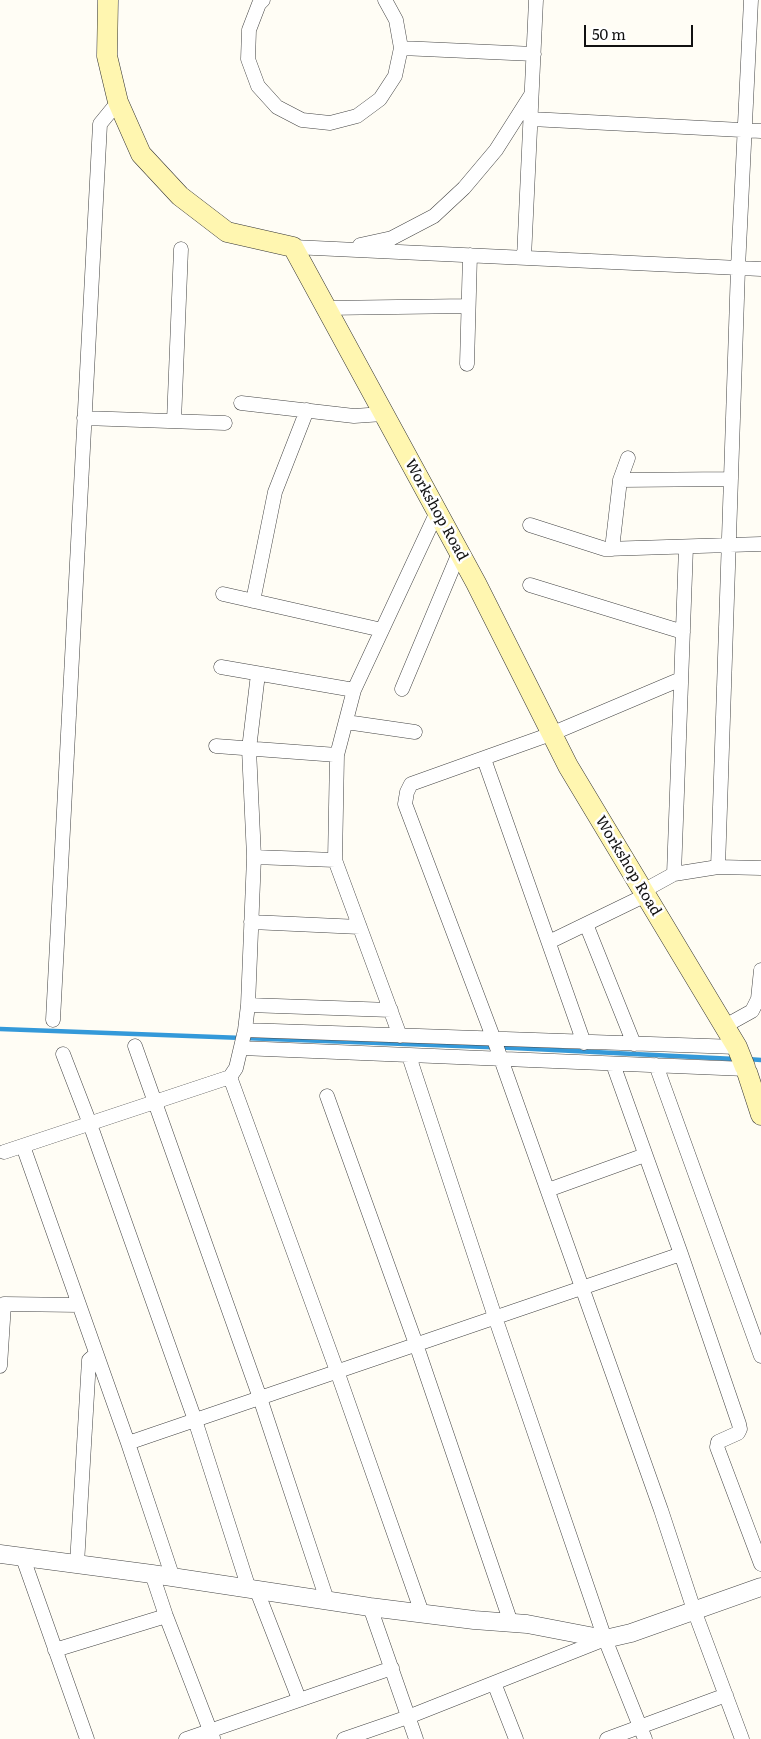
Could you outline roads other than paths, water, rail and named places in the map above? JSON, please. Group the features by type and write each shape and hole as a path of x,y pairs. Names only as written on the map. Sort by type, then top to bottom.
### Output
{"main road":[{"path":"108,0 107,56 118,102 140,154 180,196 228,232 293,247"},
{"name":"Workshop Road","path":"293,247 460,553 568,766 725,1026 761,1092"},
{"name":"Workshop Road","path":"743,1062 761,1115"}],"street":[{"path":"108,27 117,0"},
{"path":"264,0 259,4 249,30 248,59 258,86 277,107 302,120 330,123 357,116 380,99 395,76 401,48 396,20 385,0"},
{"path":"526,0 535,22"},
{"path":"524,258 536,0"},
{"path":"718,867 738,268 751,0"},
{"path":"401,48 534,54"},
{"path":"345,249 392,238 434,216 464,188 496,150 532,94"},
{"path":"53,1020 100,124 118,102"},
{"path":"531,119 761,131"},
{"path":"293,247 761,269"},
{"path":"174,421 181,249"},
{"path":"467,364 470,255"},
{"path":"325,308 468,306"},
{"path":"241,403 354,416 383,414"},
{"path":"254,601 275,492 307,410"},
{"path":"84,418 225,423"},
{"path":"612,549 620,480 628,458"},
{"path":"620,480 731,479"},
{"path":"400,1036 335,860 337,755 354,690 437,512"},
{"path":"530,525 605,549 761,544"},
{"path":"674,874 686,547"},
{"path":"402,689 460,553"},
{"path":"530,585 683,632"},
{"path":"223,594 382,630"},
{"path":"221,667 354,690"},
{"path":"4,1152 230,1077 236,1068 248,1005 254,857 249,749 258,674"},
{"path":"681,680 551,734 411,784 406,792 405,804 498,1049 661,1510 694,1610 742,1739"},
{"path":"346,722 415,732"},
{"path":"216,746 337,755"},
{"path":"484,759 584,1042"},
{"path":"254,857 335,860"},
{"path":"548,942 644,893 674,874 718,867 761,868"},
{"path":"252,922 360,927"},
{"path":"586,924 634,1044"},
{"path":"725,1026 752,1010 758,999 761,970"},
{"path":"248,1005 390,1010"},
{"path":"243,1039 400,1036 613,1064 656,1065 743,1062"},
{"path":"243,1039 409,1056 584,1042 634,1044 743,1062"},
{"path":"135,1046 260,1398 328,1600"},
{"path":"63,1054 90,1124 195,1420 253,1590 299,1700"},
{"path":"409,1056 495,1317 605,1639 643,1732"},
{"path":"613,1064 739,1424 740,1430 738,1433 718,1442 718,1453 761,1564"},
{"path":"656,1065 761,1356"},
{"path":"230,1077 337,1371 422,1613"},
{"path":"327,1096 416,1344 511,1623"},
{"path":"23,1146 128,1443 173,1578"},
{"path":"548,1190 645,1155"},
{"path":"128,1443 681,1254"},
{"path":"0,1366 4,1304 79,1305"},
{"path":"77,1564 89,1360 96,1354"},
{"path":"0,1554 152,1574 370,1607 527,1624 605,1639"},
{"path":"23,1558 87,1739"},
{"path":"152,1574 166,1616 212,1735"},
{"path":"344,1739 408,1717 605,1639 632,1633 761,1587"},
{"path":"370,1607 416,1739"},
{"path":"55,1650 166,1616"},
{"path":"186,1739 212,1735 299,1700 392,1668"},
{"path":"494,1683 516,1739"},
{"path":"607,1739 643,1732 726,1695"}],"waterway":[{"path":"0,1029 513,1048 735,1059"},
{"path":"747,1059 761,1060"}]}
